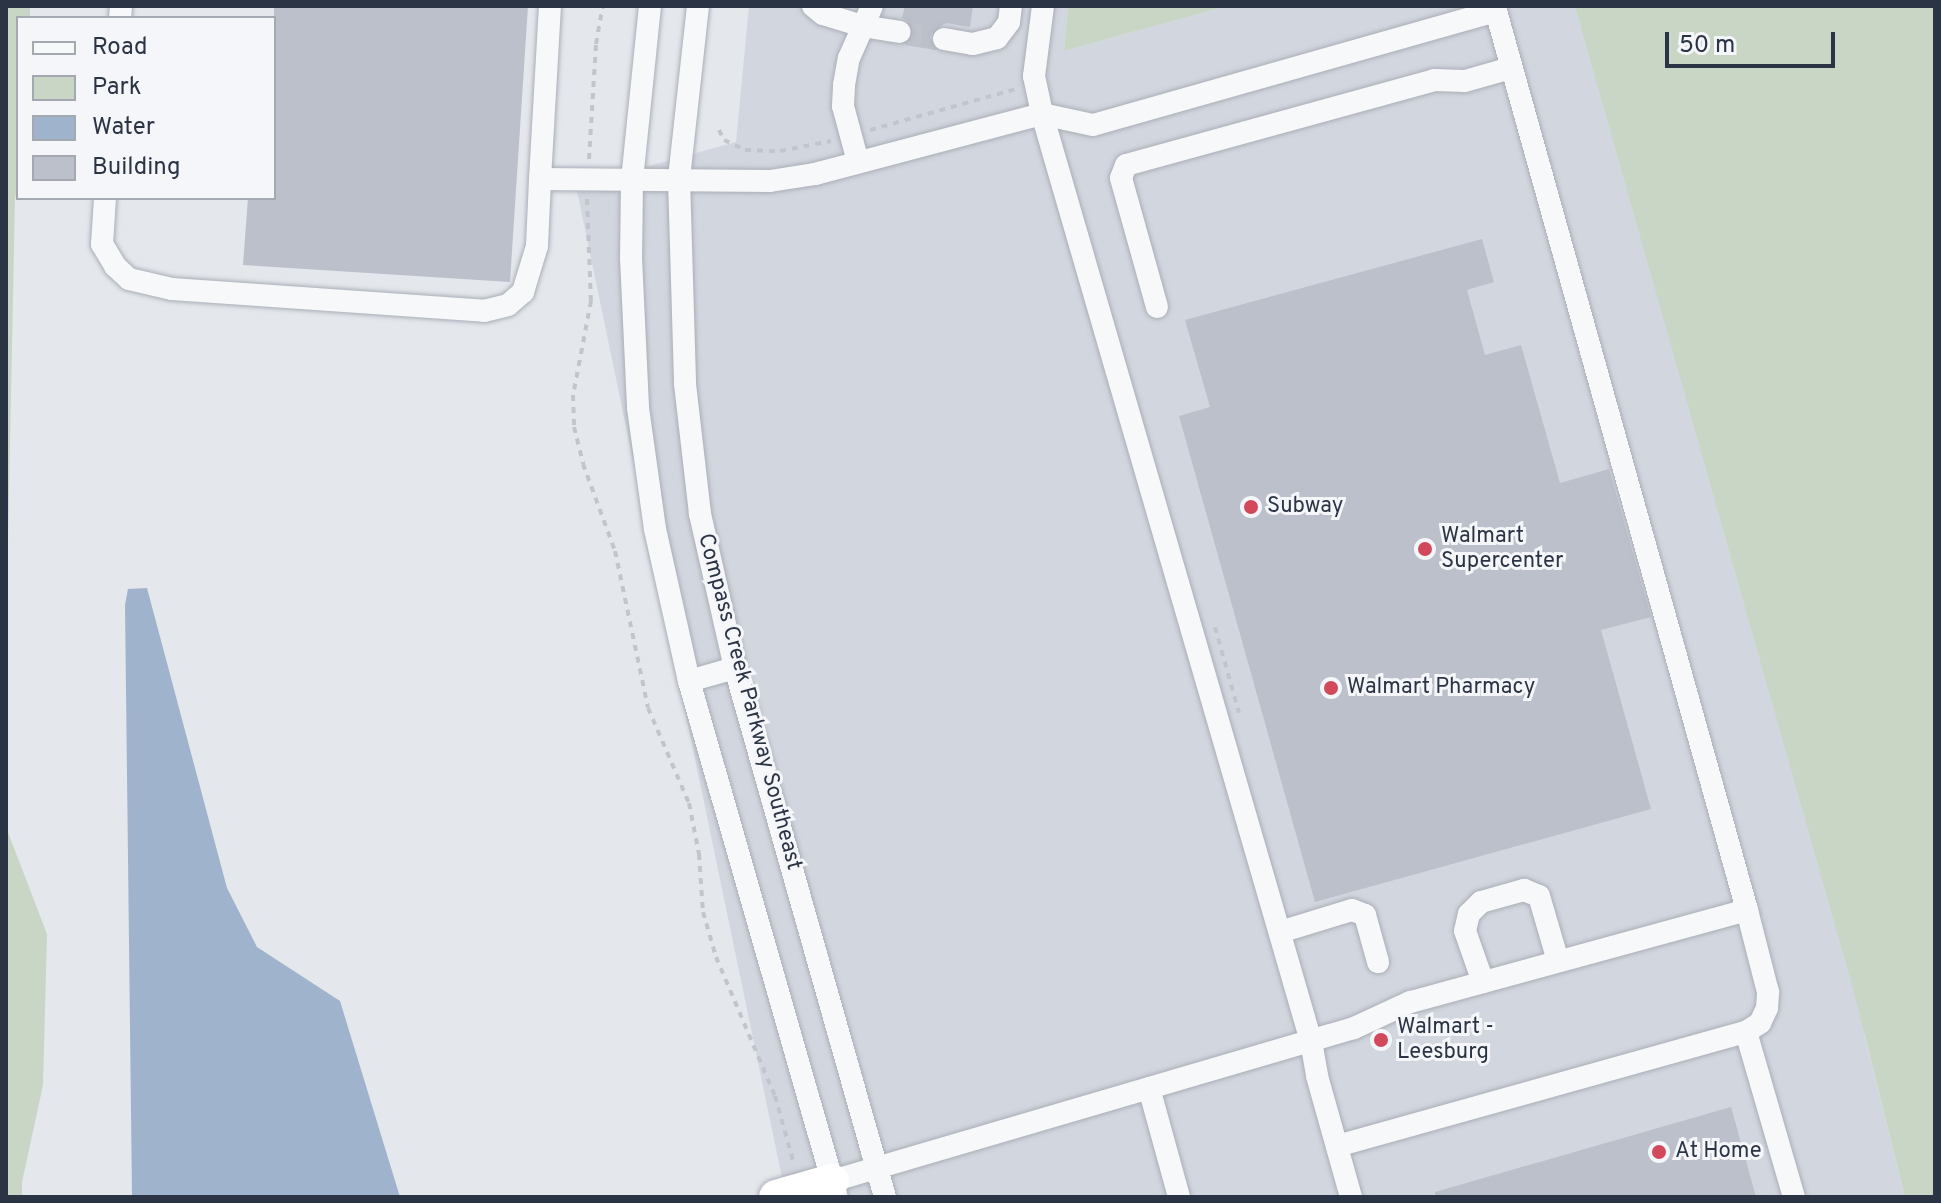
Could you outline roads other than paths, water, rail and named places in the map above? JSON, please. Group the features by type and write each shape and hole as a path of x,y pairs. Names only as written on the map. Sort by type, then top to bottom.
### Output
{"highway":[{"path":"776,1197 834,1189"}],"street":[{"path":"105,200 102,244 115,266 129,279 172,289 484,311 508,305 523,292 537,246 550,6"},
{"path":"650,6 632,180 633,341 638,408 655,529 689,681 834,1189 876,1166 1354,1028 1410,1002 1747,910"},
{"name":"Compass Creek Parkway Southeast","path":"698,6 679,179 680,315 691,452 713,581 735,668 885,1197"},
{"path":"813,6 823,14 867,16 900,32"},
{"path":"944,39 973,44 997,38 1009,22 1011,6"},
{"path":"1043,6 1035,86 1042,114 1280,932 1351,1197"},
{"path":"540,179 770,181 858,162 1042,114 1093,125 1496,11 1747,910 1768,992 1767,1008 1760,1023 1746,1032 1337,1146"},
{"path":"858,162 843,106 844,85 849,58 867,16"},
{"path":"1157,307 1121,178 1126,165 1434,80 1465,81 1511,68"},
{"path":"689,681 735,668"},
{"path":"1483,982 1465,931 1469,914 1481,902 1524,890 1539,896 1558,961"},
{"path":"1280,932 1352,910 1365,915 1378,962"},
{"path":"1746,1032 1794,1197"},
{"path":"1149,1088 1179,1197"}],"water":[{"path":"147,588 227,888 257,947 340,1001 400,1197 132,1197 125,605 128,589"}],"tunnel":[{"path":"900,32 944,39"}],"place":[{"name":"Subway","path":"1251,507"},
{"name":"Walmart Supercenter","path":"1425,549"},
{"name":"Walmart Pharmacy","path":"1331,688"},
{"name":"Walmart - Leesburg","path":"1381,1040"},
{"name":"At Home","path":"1659,1152"}]}
